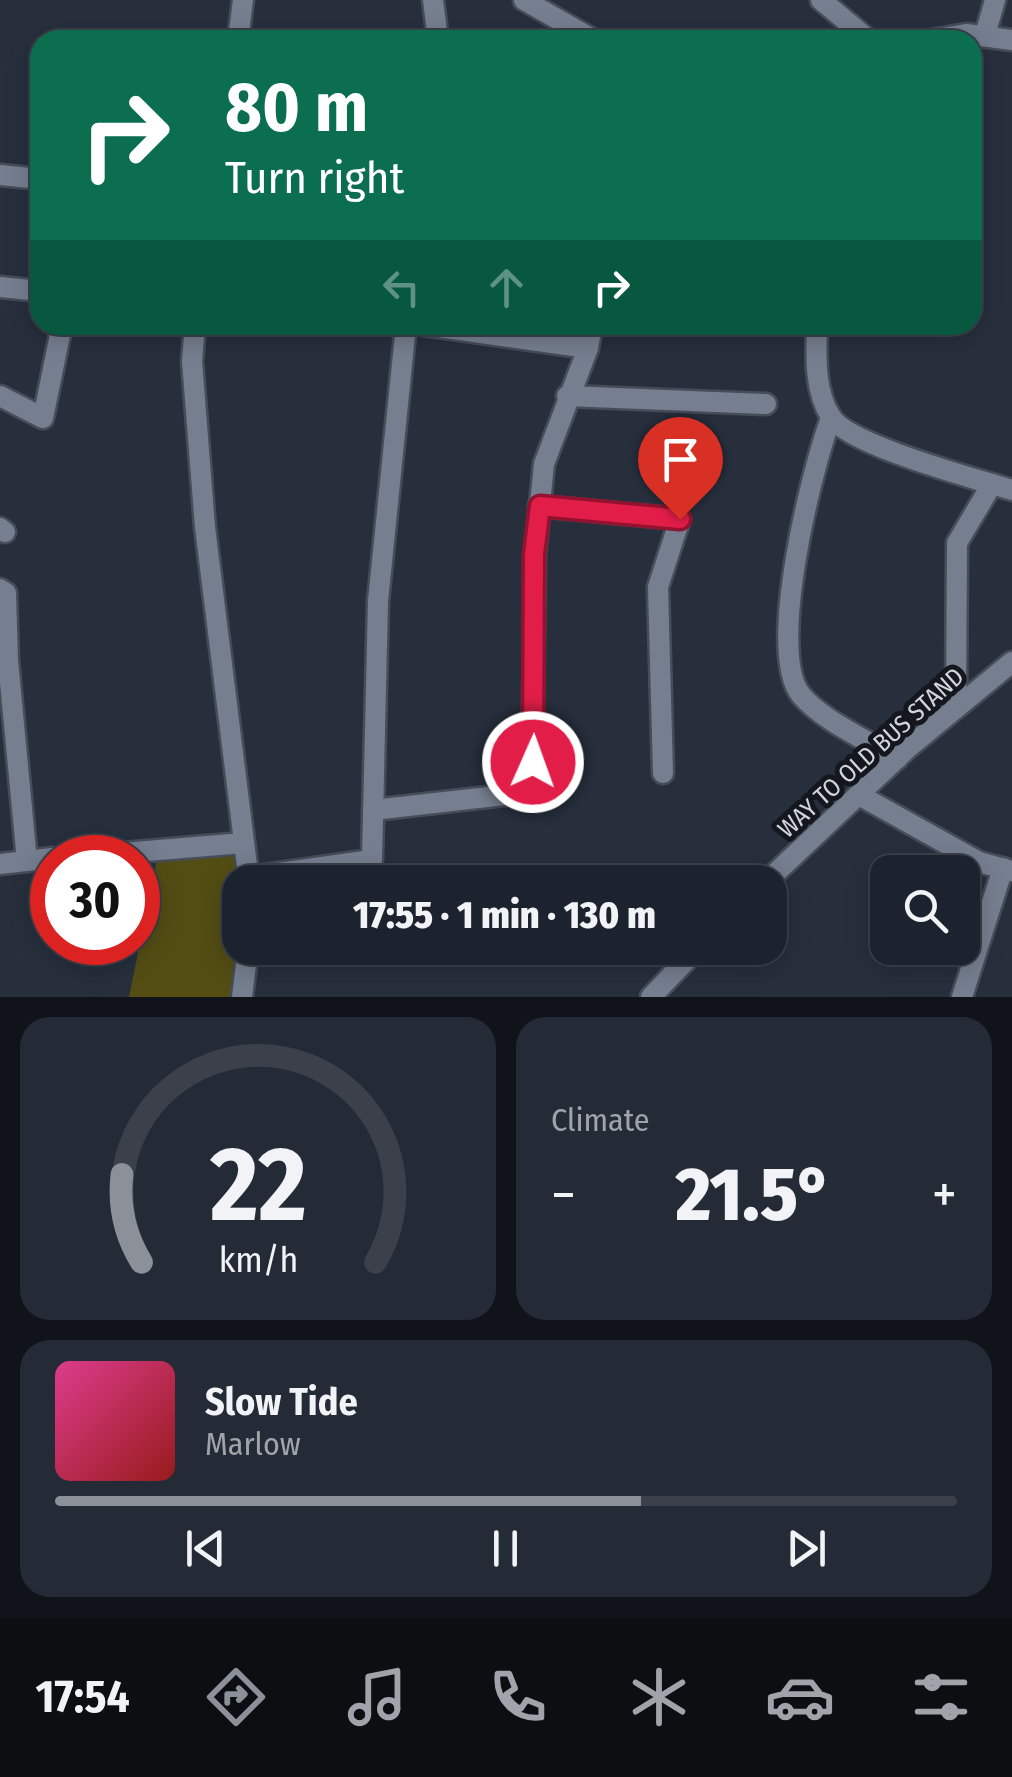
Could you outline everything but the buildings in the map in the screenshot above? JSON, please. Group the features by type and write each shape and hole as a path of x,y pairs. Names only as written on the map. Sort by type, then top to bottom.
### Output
{"street":[{"path":"239,30 243,0"},
{"path":"433,0 437,30"},
{"path":"524,0 576,30"},
{"path":"822,0 856,30"},
{"path":"985,35 994,0"},
{"path":"982,35 1012,40"},
{"path":"0,175 30,177"},
{"path":"0,288 30,290"},
{"path":"0,396 43,418 60,335"},
{"path":"193,335 192,361 206,527 247,865"},
{"path":"341,865 372,860 378,601 405,335"},
{"path":"535,335 588,348"},
{"path":"374,810 532,792 534,554 544,464 590,335"},
{"path":"817,335 816,362 830,418 812,476 790,602 790,667 801,694 814,706 897,758"},
{"path":"567,396 766,404"},
{"path":"830,418 868,442 1002,487 957,543 956,706"},
{"path":"540,506 680,519 658,587 662,773"},
{"path":"0,588 6,593 8,661 28,861 0,864"},
{"name":"WAY TO OLD BUS STAND","path":"784,865 897,758 1012,662"},
{"path":"859,795 978,862 1007,870 962,997"},
{"path":"160,850 244,843"},
{"path":"242,997 246,965"},
{"path":"651,997 682,965"}],"shaded area":[{"path":"237,855 237,865 222,865 222,965 236,965 236,997 129,997 135,965 160,965 160,859"}],"route":[{"path":"533,762 534,554 540,506 680,519"}]}
